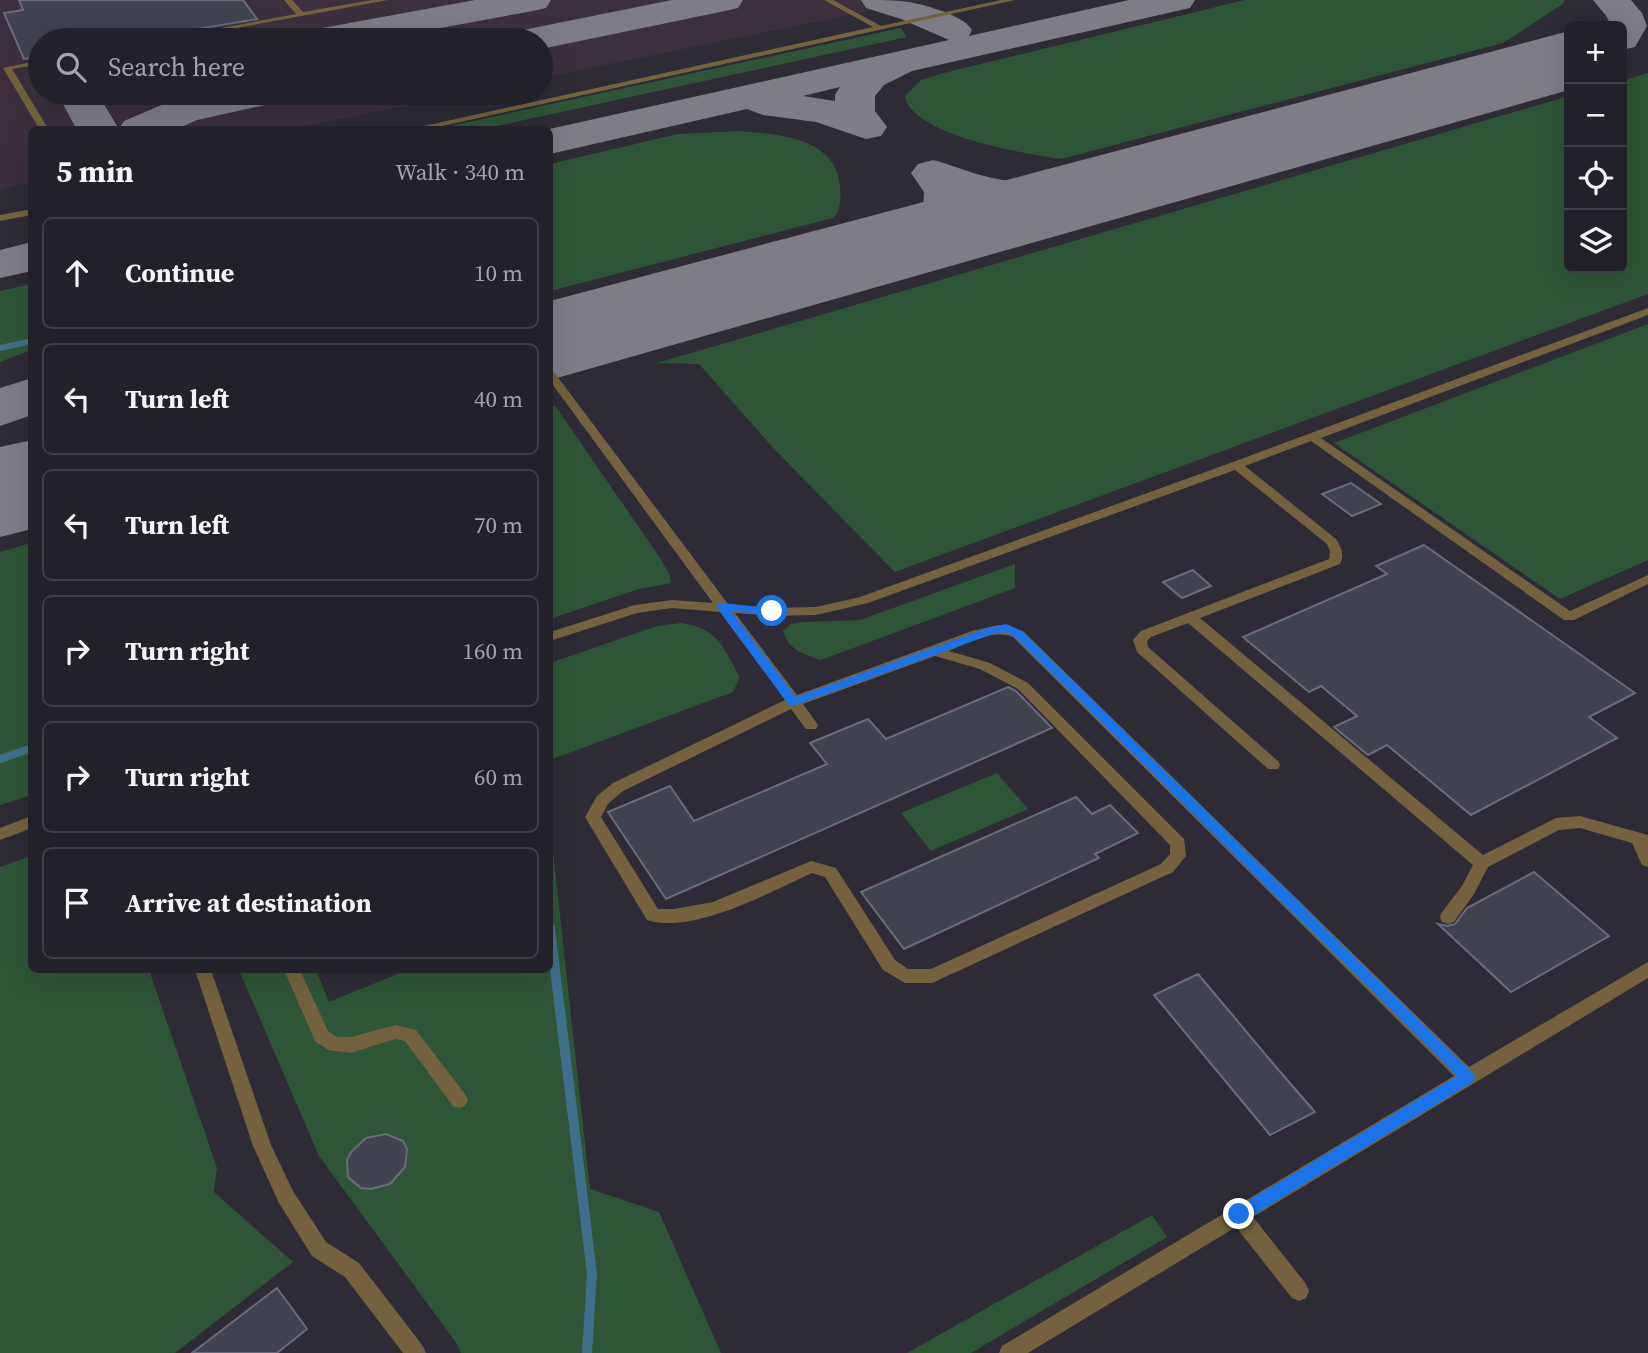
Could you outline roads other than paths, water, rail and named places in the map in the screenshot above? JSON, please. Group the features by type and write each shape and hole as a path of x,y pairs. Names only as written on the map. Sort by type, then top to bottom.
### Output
{"lane":[{"path":"288,0 301,15"},
{"path":"228,28 384,0"},
{"path":"828,0 880,28"},
{"path":"553,99 1011,0"},
{"path":"28,64 7,68 28,102"},
{"path":"30,105 43,126"},
{"path":"428,126 525,105"},
{"path":"0,218 28,213"},
{"path":"553,636 635,609 672,604 772,611 816,611 863,600 1237,465 1648,311"},
{"path":"553,378 811,725"},
{"path":"1311,436 1569,617 1648,579"},
{"path":"1237,465 1332,542 1336,551 1335,561 1146,634 1140,640 1142,649 1273,765"},
{"path":"1191,618 1482,863"},
{"path":"935,651 985,666 1023,686 1178,843 1178,856 1167,868 932,976 905,976 889,965 830,872 822,868 811,867 696,915 653,915 593,817 602,800 618,787 793,702 992,630 1006,628 1018,634 1467,1077"},
{"path":"1448,917 1468,890 1482,863 1556,824 1580,822 1644,841 1648,861"},
{"path":"0,834 28,824"},
{"path":"1009,1353 1648,969"},
{"path":"204,973 262,1146 286,1196 319,1249 352,1270 416,1353"},
{"path":"293,973 321,1036 334,1045 351,1045 395,1032 410,1035 459,1100"},
{"path":"1239,1214 1299,1291"}],"waterway":[{"path":"0,348 28,342"},
{"path":"0,759 28,749"},
{"path":"553,953 592,1274 587,1353"}]}
